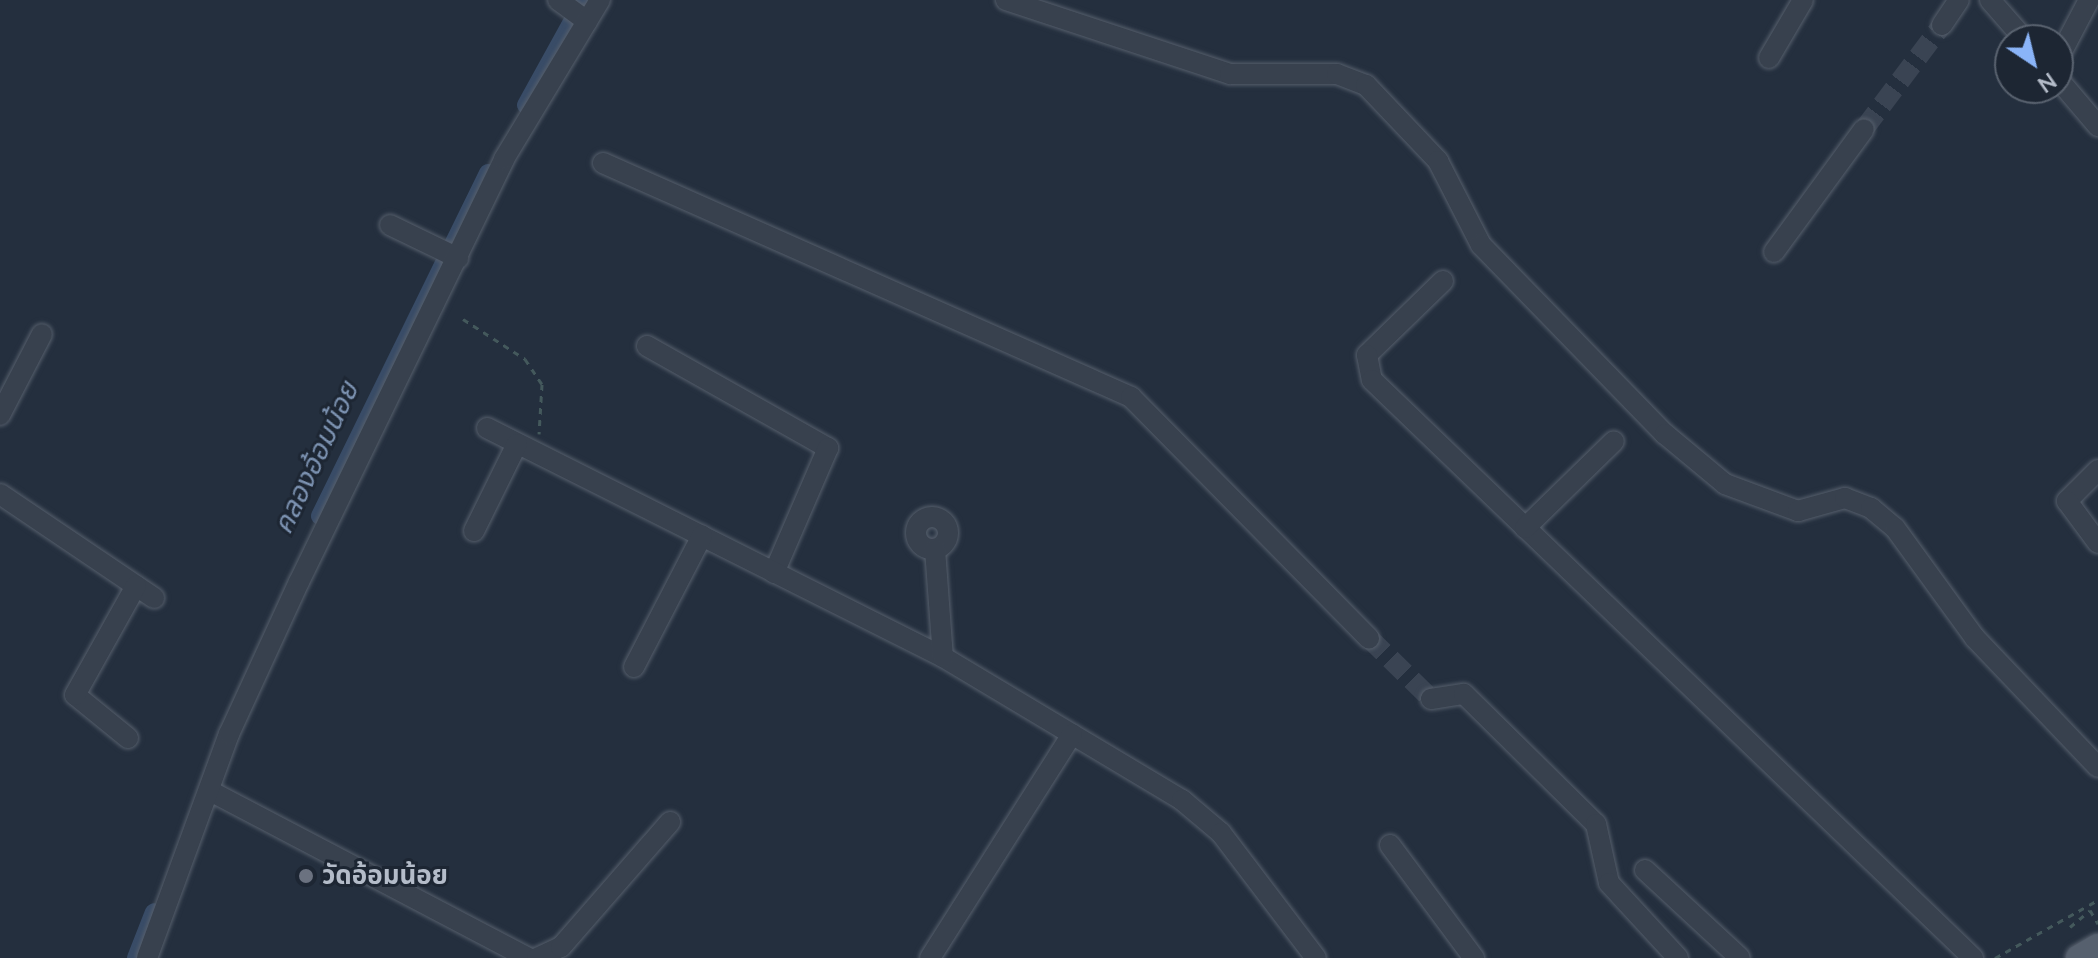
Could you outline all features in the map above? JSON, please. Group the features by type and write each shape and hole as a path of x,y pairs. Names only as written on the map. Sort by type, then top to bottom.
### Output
{"main road":[{"path":"2079,958 2098,947"}],"street":[{"path":"147,958 252,683 449,254 504,159 574,12 600,0"},
{"path":"1006,0 1230,74 1337,74 1366,85 1438,161 1481,245 1665,434 1725,484 1798,511 1845,498 1871,508 1895,528 1975,638 2098,767"},
{"path":"1769,58 1803,0"},
{"path":"1942,25 1959,0"},
{"path":"1990,0 2011,24"},
{"path":"2074,27 2089,0"},
{"path":"2074,29 2098,6"},
{"path":"2074,98 2098,126"},
{"path":"1774,252 1864,129"},
{"path":"603,163 1131,397 1369,638"},
{"path":"390,225 449,254"},
{"path":"1443,281 1367,355 1366,365 1372,380 1973,958"},
{"path":"0,415 42,334"},
{"path":"647,346 828,448 774,573"},
{"path":"487,428 943,657 1206,819 1316,958"},
{"path":"1525,528 1614,441"},
{"path":"474,531 525,447"},
{"path":"2098,470 2067,501 2098,543"},
{"path":"0,494 154,598"},
{"path":"634,667 702,536"},
{"path":"935,549 943,657"},
{"path":"128,738 75,695 136,586"},
{"path":"1431,699 1464,694 1596,824 1609,883 1678,958"},
{"path":"930,958 1072,734"},
{"path":"212,792 528,958"},
{"path":"537,958 561,947 670,822"},
{"path":"1390,845 1474,958"},
{"path":"1645,870 1740,958"}],"path":[{"path":"463,319 525,359 542,384 546,404 525,447"},
{"path":"1995,958 2098,900"},
{"path":"2070,927 2090,910 2098,924"}],"waterway":[{"name":"คลองอ้อมน้อย","path":"526,105 584,0"},
{"name":"คลองอ้อมน้อย","path":"320,516 488,173"},
{"name":"คลองอ้อมน้อย","path":"136,958 154,912"}],"tunnel":[{"path":"1864,129 1942,25"},
{"path":"1369,638 1431,699"}],"place":[{"name":"วัดอ้อมน้อย","path":"306,876"}]}
